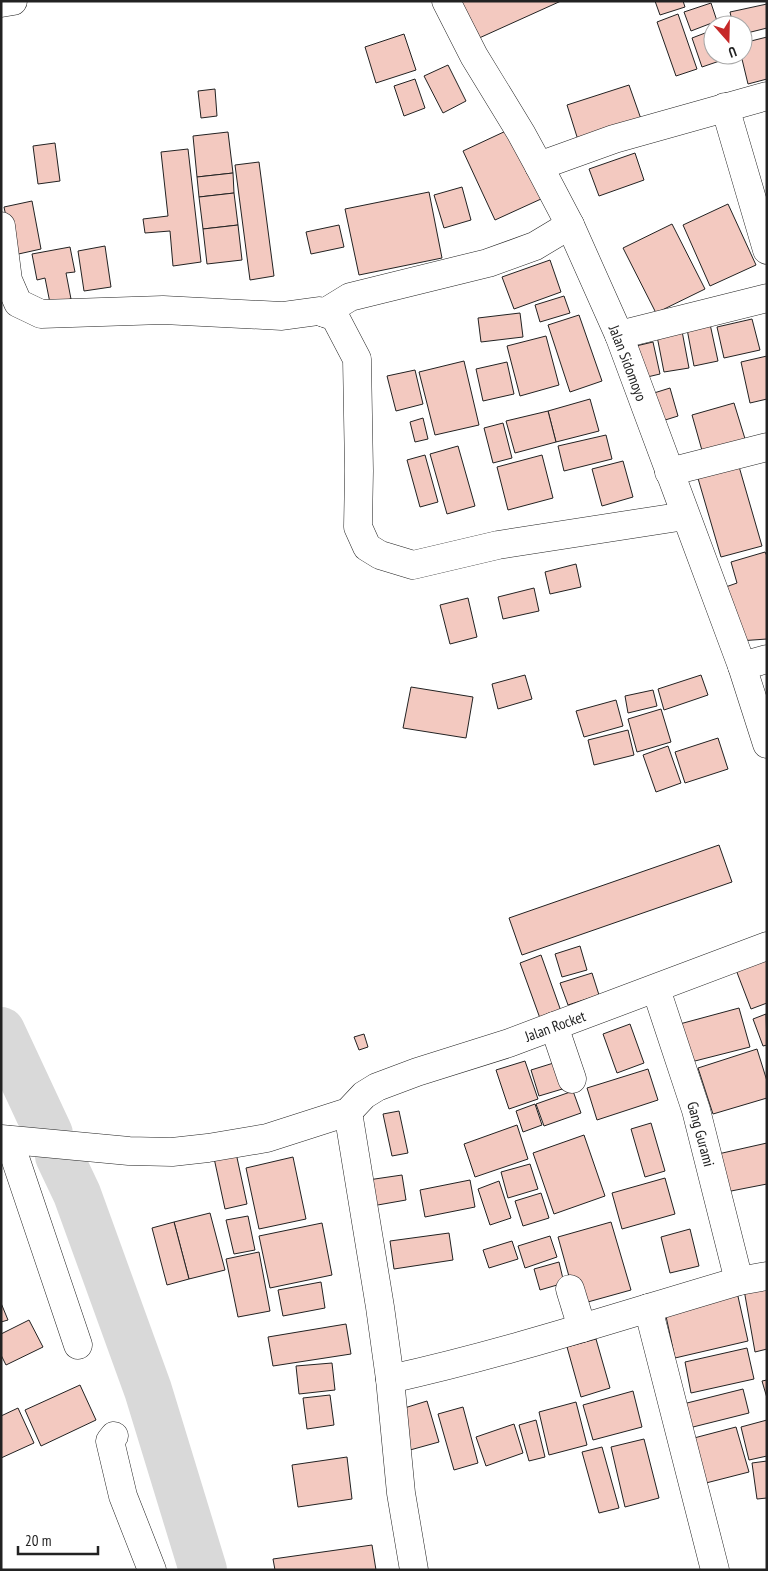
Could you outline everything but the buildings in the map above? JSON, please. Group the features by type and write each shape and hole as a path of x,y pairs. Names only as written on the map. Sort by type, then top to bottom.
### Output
{"street":[{"path":"1,3 13,1"},
{"name":"Jalan Sidomoyo","path":"446,1 474,56 521,132 570,225 619,336 685,516 754,662 766,740"},
{"path":"539,166 614,139 767,96"},
{"path":"725,107 767,250"},
{"path":"324,313 350,297 488,263 535,246 570,225"},
{"path":"1,226 8,280 18,304 41,314 163,310 282,316 319,311 335,317 357,359 358,528 367,547 380,555 413,565 498,545 685,516"},
{"path":"619,336 767,298"},
{"path":"669,472 767,447"},
{"name":"Jalan Rocket","path":"348,1112 364,1095 377,1087 554,1026 767,946"},
{"name":"Gang Gurami","path":"656,989 696,1110 739,1281"},
{"path":"554,1026 572,1079"},
{"path":"78,1344 5,1140 129,1151 172,1152 267,1138 348,1112 380,1307 390,1379 401,1492 414,1570"},
{"path":"390,1379 440,1368 739,1281 767,1276"},
{"path":"570,1289 582,1328"},
{"path":"648,1308 715,1570"},
{"path":"114,1436 110,1441 123,1496 152,1570"}],"waterway":[{"path":"1,1031 49,1134"},
{"path":"59,1156 77,1194 148,1390 203,1570"}]}
